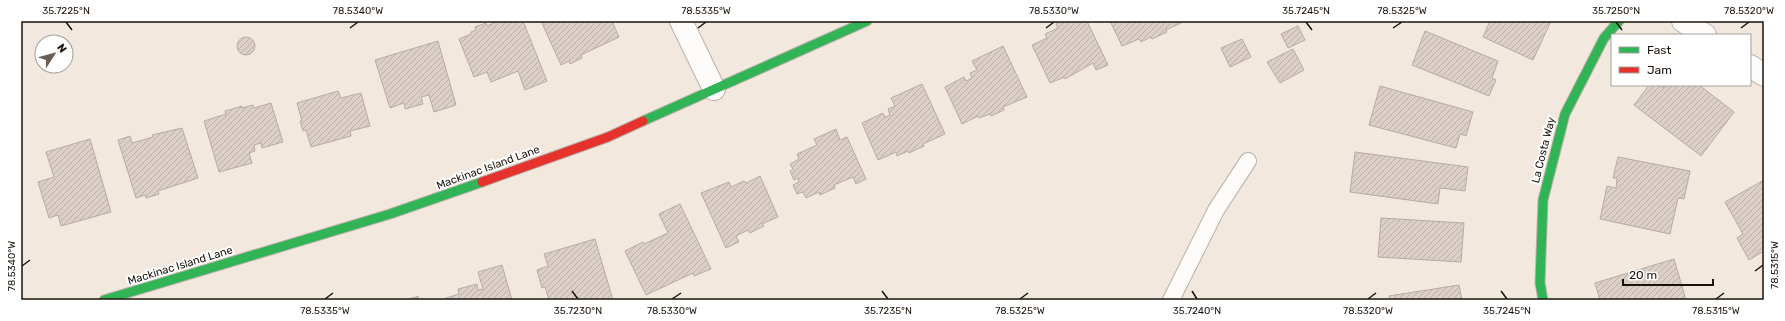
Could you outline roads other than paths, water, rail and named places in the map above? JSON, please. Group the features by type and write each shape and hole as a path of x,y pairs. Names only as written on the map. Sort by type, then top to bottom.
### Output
{"street":[{"path":"681,21 714,89"},
{"name":"Mackinac Island Lane","path":"104,300 390,214 608,137 867,21"},
{"name":"La Costa Way","path":"1543,300 1540,283 1543,200 1565,114 1604,38 1619,21"},
{"path":"1683,21 1703,34"},
{"path":"1751,67 1764,75"}],"lane":[{"path":"1171,300 1216,210 1248,161"}]}
